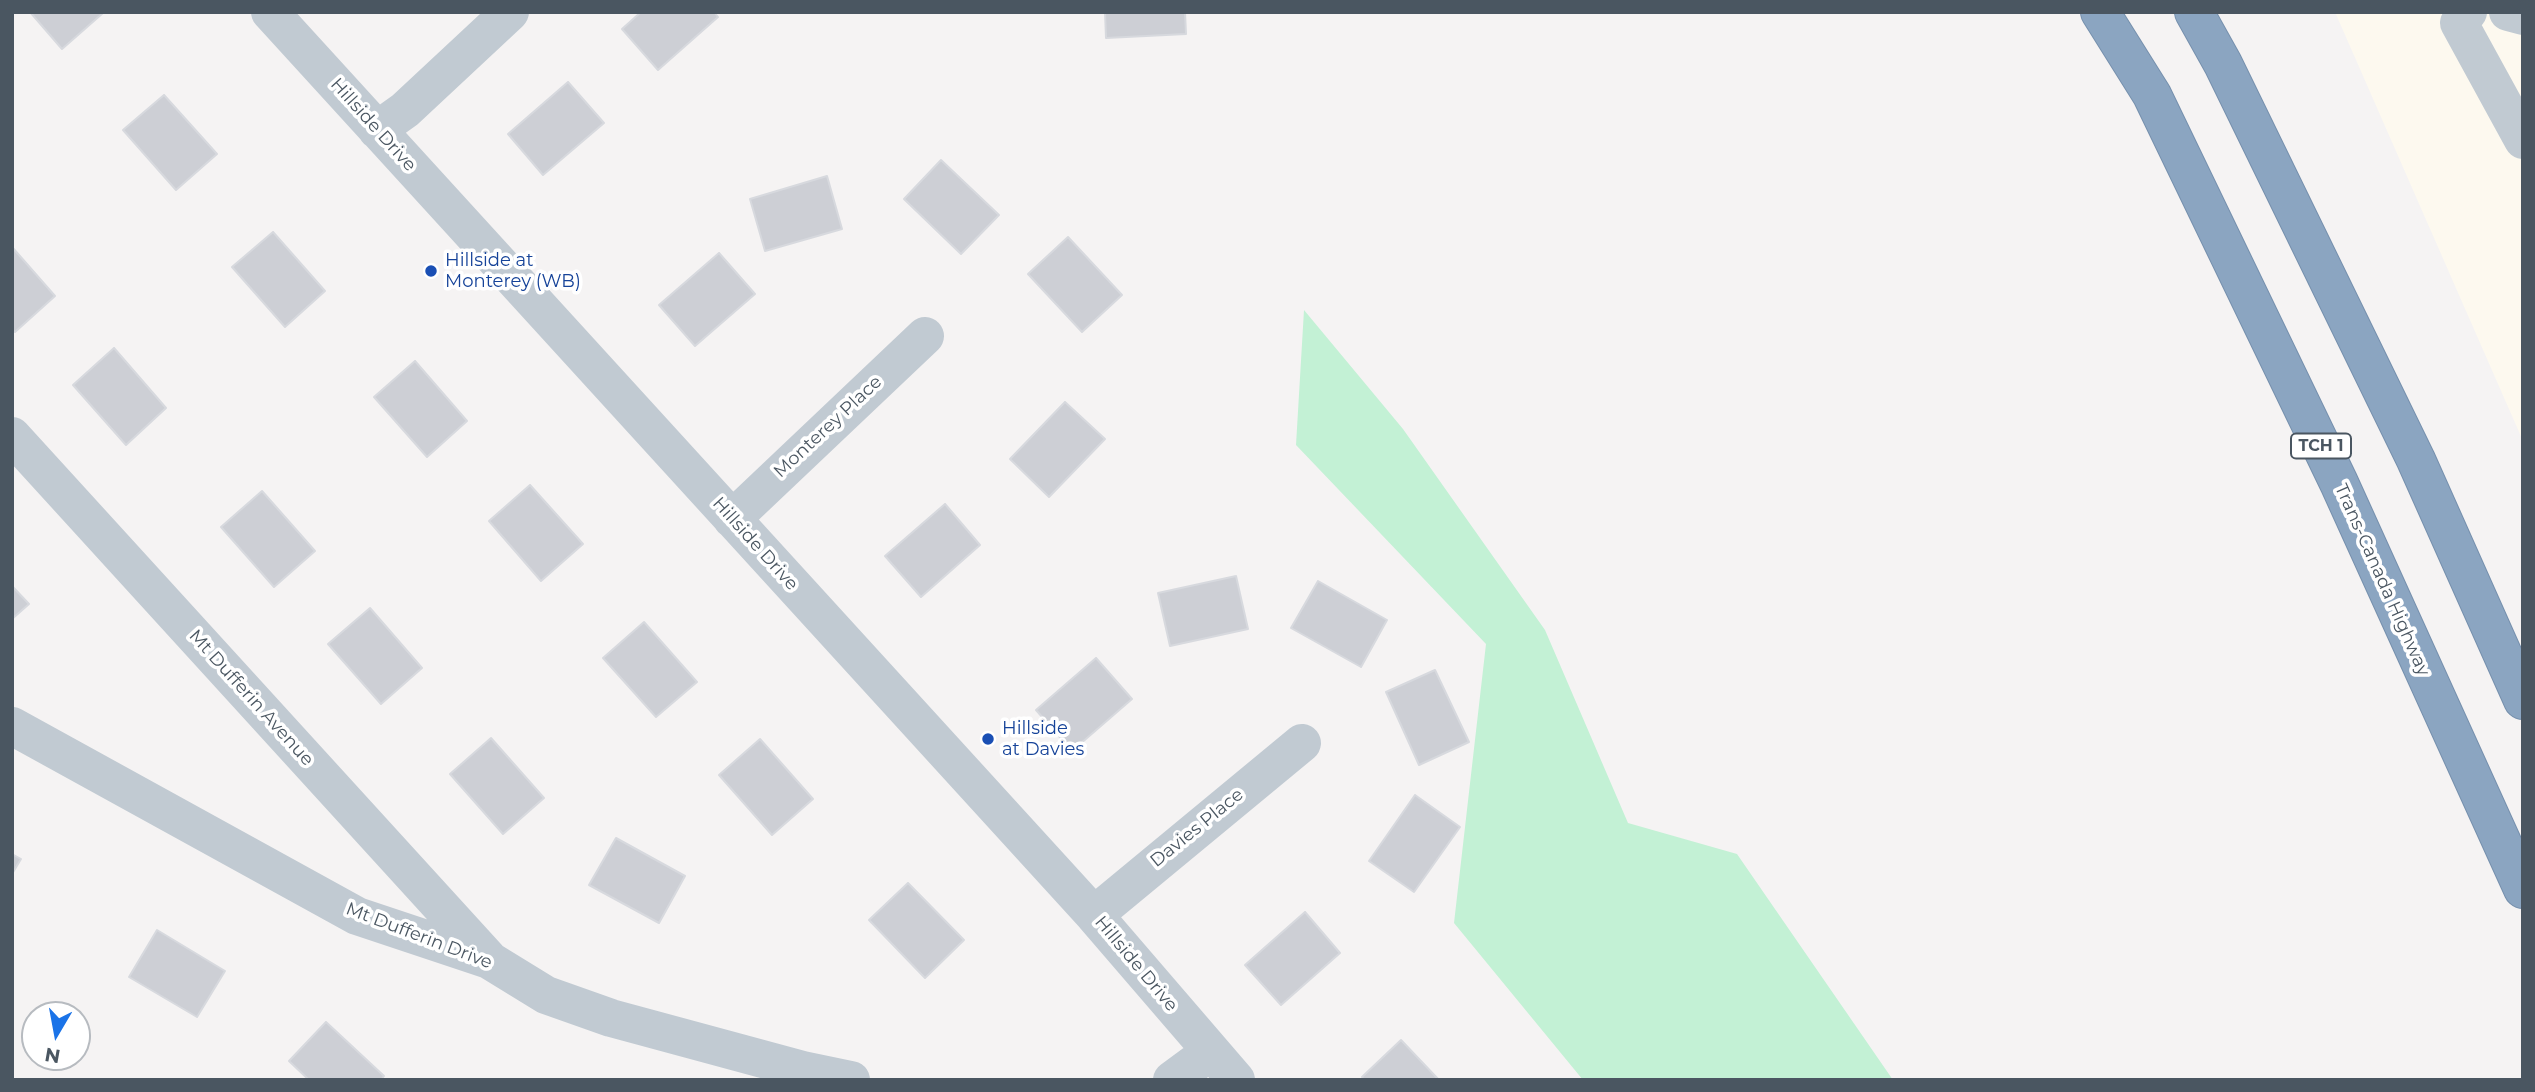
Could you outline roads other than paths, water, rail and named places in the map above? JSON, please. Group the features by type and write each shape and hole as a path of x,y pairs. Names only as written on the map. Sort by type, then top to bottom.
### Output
{"highway":[{"name":"Trans-Canada Highway","path":"2100,12 2152,95 2339,484 2523,890"},
{"path":"2194,12 2223,64 2416,460 2523,700"}],"street":[{"name":"Hillside Drive","path":"270,12 1094,915 1236,1080"},
{"path":"377,130 405,110 510,12"},
{"path":"2468,12 2459,23 2523,139"},
{"path":"2508,12 2523,16"},
{"name":"Monterey Place","path":"732,519 925,336"},
{"name":"Mt Dufferin Avenue","path":"12,436 489,960"},
{"name":"Mt Dufferin Drive","path":"12,726 357,916 489,960 546,995 611,1018 803,1070 851,1080"},
{"name":"Davies Place","path":"1094,915 1302,743"},
{"path":"1172,1080 1210,1052"}],"place":[{"name":"Hillside at Monterey (WB)","path":"431,271"},
{"name":"Hillside at Davies","path":"988,739"}]}
